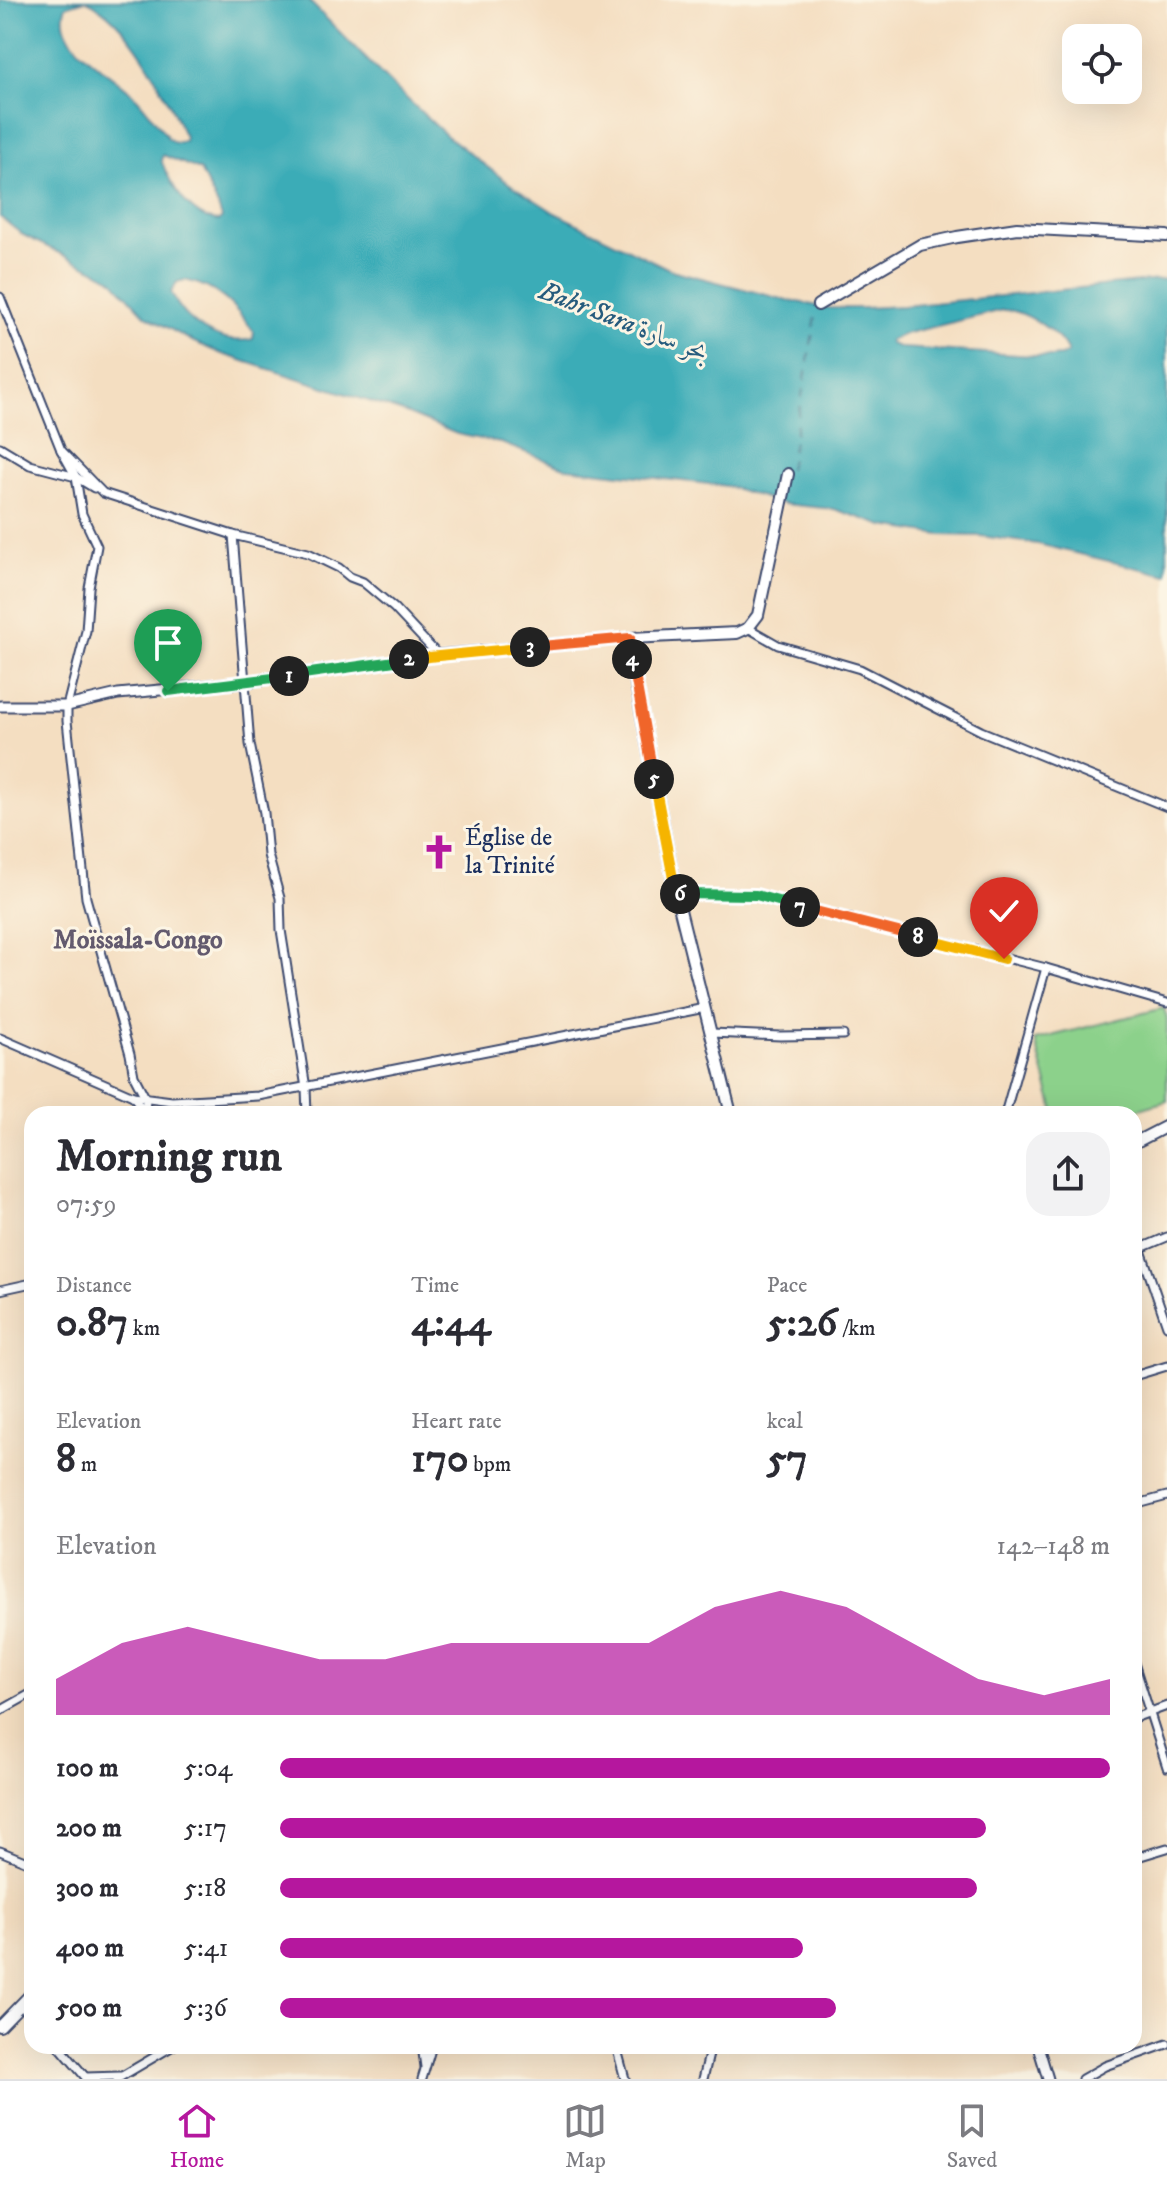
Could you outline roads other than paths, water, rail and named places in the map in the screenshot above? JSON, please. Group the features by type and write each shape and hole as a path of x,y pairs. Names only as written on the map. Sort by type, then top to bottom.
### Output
{"main road":[{"path":"818,305 920,245 957,237 1017,228 1167,236"},
{"path":"729,1106 676,894 630,638 723,635 748,628 758,615 788,474"},
{"path":"1142,1139 1167,1126"},
{"path":"0,2026 24,2001"}],"street":[{"path":"0,297 61,450 76,477 82,514 97,546 89,588 86,631 67,706 86,898 134,1076 146,1099 146,1106"},
{"path":"0,447 30,465 76,477 103,493 233,535 308,553 363,582 394,608 438,655"},
{"path":"61,450 103,493"},
{"path":"233,535 250,744 264,813 268,855 280,898 281,930 307,1106"},
{"path":"748,628 778,645 860,669 981,731 1167,807"},
{"path":"0,706 67,706 118,694 244,682 438,655 630,638"},
{"path":"676,894 756,895 1046,968 1167,1003"},
{"path":"1007,1106 1046,968"},
{"path":"0,1038 133,1096 208,1100 306,1088 705,1008"},
{"path":"712,1033 843,1035"},
{"path":"133,1096 141,1106"},
{"path":"1142,1249 1167,1237"},
{"path":"1142,1264 1167,1326"},
{"path":"0,1290 24,1285"},
{"path":"1142,1374 1167,1366"},
{"path":"1142,1503 1167,1496"},
{"path":"1142,1686 1167,1767"},
{"path":"0,1711 24,1698"},
{"path":"1142,1715 1167,1706"},
{"path":"1142,1856 1167,1848"},
{"path":"0,1851 24,1861"},
{"path":"20,2005 24,2009"},
{"path":"1142,2053 1167,2044"},
{"path":"66,2054 87,2078 119,2078 160,2054"},
{"path":"423,2054 425,2069"},
{"path":"422,2079 430,2054"},
{"path":"618,2054 625,2079"},
{"path":"703,2079 709,2054"},
{"path":"1040,2054 1048,2079"},
{"path":"1082,2079 1105,2066 1139,2054"}],"water":[{"name":"Bahr Sara بحر سارة","path":"0,0 85,0 308,0 447,136 507,182 555,213 671,270 829,308 903,306 1167,279 1167,575 1038,544 884,526 834,509 784,504 727,486 567,468 501,443 457,434 403,412 222,354 194,342 146,316 111,278 23,235 0,217","holes":["85,0 102,10 132,41 145,60 177,119 184,141 175,143 168,138 138,99 85,55 67,32 64,19 66,6","163,155 200,170 222,218 219,221 209,219 191,208 176,190 161,160","177,282 197,283 225,299 254,332 253,339 228,339 204,330 177,303 171,292","1003,310 1021,313 1049,330 1068,352 1051,357 902,348 890,344 889,341 904,334"]}],"place":[{"name":"Église de la Trinité","path":"439,852"}],"district":[{"name":"Moïssala-Congo","path":"138,940"}]}
